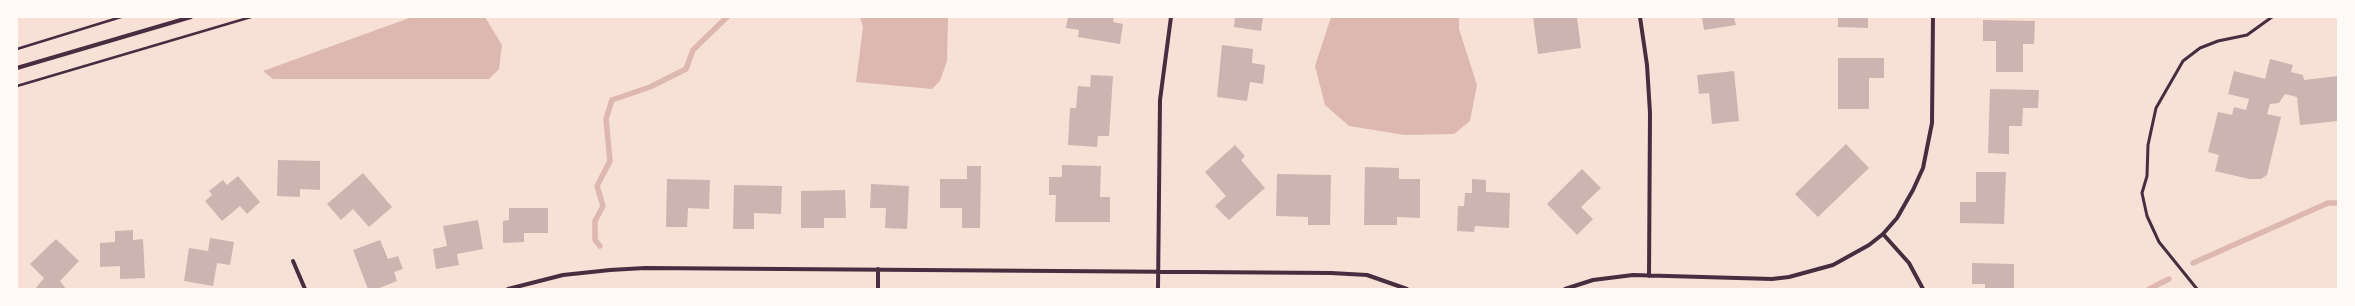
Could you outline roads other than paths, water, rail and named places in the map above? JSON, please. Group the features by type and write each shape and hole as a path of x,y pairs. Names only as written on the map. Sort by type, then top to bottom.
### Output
{"street":[{"path":"17,68 191,17"},
{"path":"1158,289 1160,100 1171,17"},
{"path":"1640,17 1647,65 1649,106 1649,276"},
{"path":"1565,289 1593,280 1614,277 1649,276 1772,279 1789,277 1833,265 1850,257 1883,234 1906,204 1918,179 1926,154 1932,123 1933,17"},
{"path":"1883,234 1908,263 1923,289"},
{"path":"293,261 305,289"},
{"path":"878,268 878,289"},
{"path":"508,289 563,275 610,270 878,268 1357,274 1380,278 1407,289"}],"lane":[{"path":"2197,289 2159,242 2147,216 2142,193 2147,176 2148,145 2156,108 2183,61 2200,48 2218,41 2247,35 2272,17"}],"waterway":[{"path":"600,246 595,240 595,221 603,206 597,186 610,161 606,119 612,100 650,87 686,69 693,50 727,17"},
{"path":"2193,263 2328,203 2338,203"},
{"path":"2149,289 2169,279"}]}
